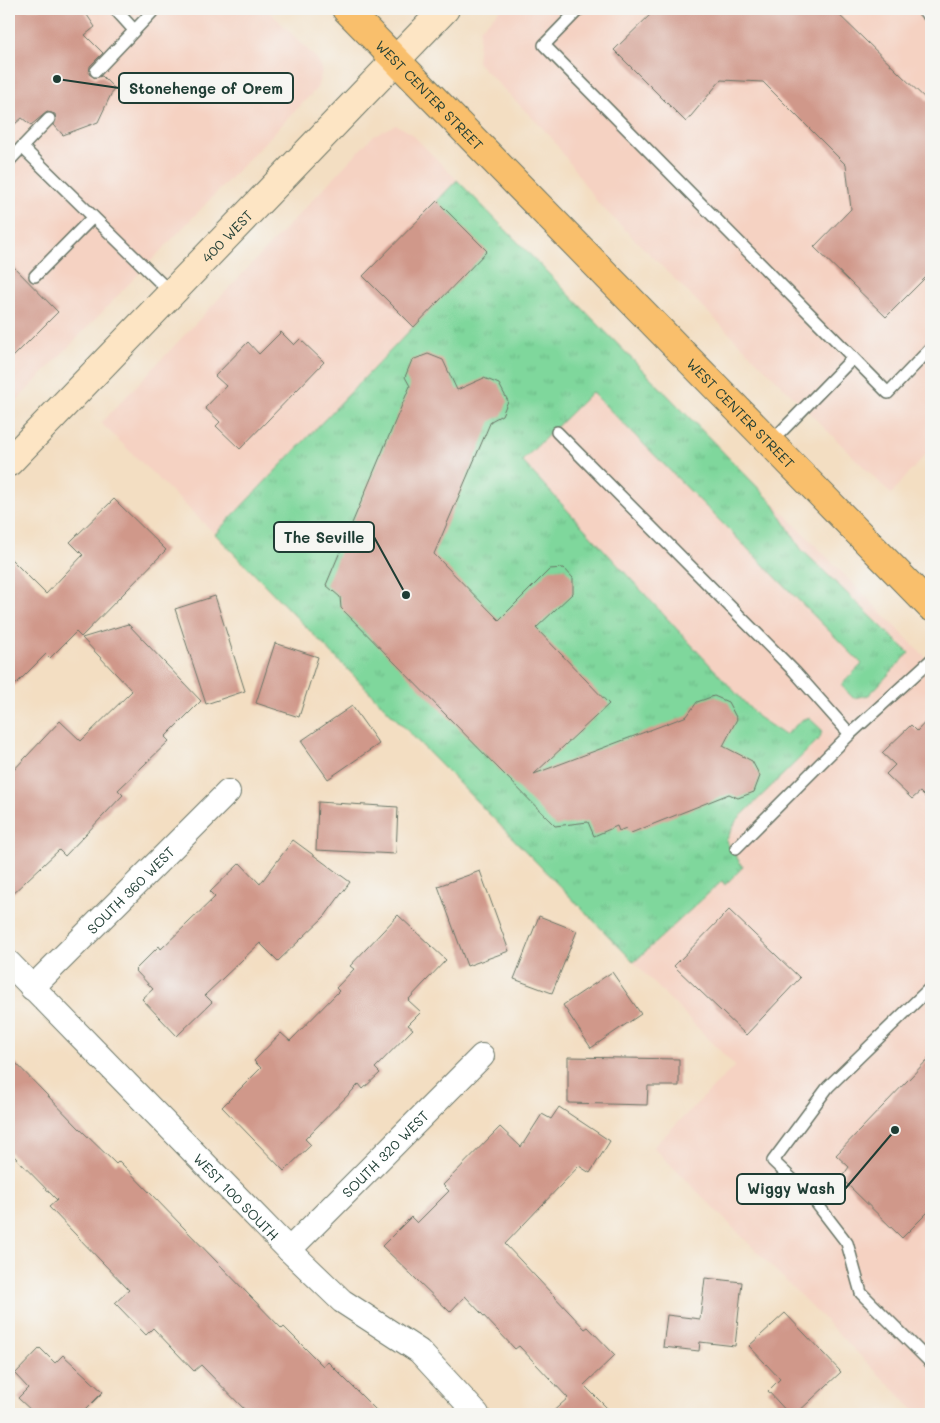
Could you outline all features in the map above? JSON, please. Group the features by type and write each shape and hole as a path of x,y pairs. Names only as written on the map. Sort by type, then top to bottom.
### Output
{"main road":[{"name":"WEST CENTER STREET","path":"346,9 931,607"},
{"name":"400 WEST","path":"9,462 445,9"}],"street":[{"name":"SOUTH 360 WEST","path":"32,988 228,792"},
{"name":"WEST 100 SOUTH","path":"9,963 289,1250 342,1301 419,1351 478,1414"},
{"name":"SOUTH 320 WEST","path":"289,1250 482,1056"}],"lane":[{"path":"115,9 134,30"},
{"path":"96,71 155,9"},
{"path":"579,9 544,45 888,394 931,348"},
{"path":"922,9 931,18"},
{"path":"9,161 49,119"},
{"path":"22,147 171,293"},
{"path":"35,276 93,217"},
{"path":"770,442 853,358"},
{"path":"557,432 795,672 850,734"},
{"path":"736,848 850,734 931,660"},
{"path":"931,987 828,1087 773,1161 814,1200 847,1244 862,1293 931,1363"}],"shaded area":[{"path":"9,9 267,9 317,59 322,71 317,88 9,409"},
{"path":"501,9 931,9 931,448 891,494 598,203 551,137 477,62 480,29"},
{"path":"396,125 411,133 931,663 931,1414 918,1414 653,1147 735,1066 215,534 101,423 374,135"}],"green space":[{"path":"457,180 772,502 801,549 909,653 869,695 853,698 841,685 862,664 592,392 522,461 758,717 785,735 803,719 809,718 822,730 820,738 736,821 726,841 743,867 725,885 722,881 634,962 215,534 486,251 437,201"}],"building":[{"path":"9,9 83,9 95,27 85,35 103,53 90,66 89,74 95,78 102,76 114,88 98,122 63,135 54,125 56,120 55,114 47,112 31,125 22,118 9,129"},
{"path":"656,9 833,9 931,104 931,272 886,317 814,247 851,209 846,165 763,82 721,80 686,122 614,50"},
{"path":"437,201 487,251 414,327 363,276"},
{"path":"9,262 58,312 9,361"},
{"path":"281,332 294,345 300,339 324,362 240,449 216,426 220,422 205,408 226,386 215,376 248,342 259,354"},
{"path":"428,354 443,360 457,390 484,378 499,384 508,401 502,415 491,421 434,554 499,620 550,569 564,568 573,578 573,593 536,628 609,704 534,774 687,716 697,702 714,696 728,702 737,719 723,746 752,761 760,776 754,792 738,798 729,794 631,833 626,828 619,831 617,826 594,836 588,822 555,826 341,608 340,597 326,585 410,386 405,377 412,360"},
{"path":"114,499 166,550 81,637 76,632 50,658 46,654 9,691 9,557 46,594 83,555 70,542"},
{"path":"215,596 245,691 206,704 175,609"},
{"path":"128,624 201,701 165,737 169,741 118,790 123,795 65,856 59,850 9,897 9,775 60,721 81,741 132,691 82,638"},
{"path":"275,643 318,657 299,717 256,703"},
{"path":"352,706 379,744 328,779 301,741"},
{"path":"931,716 931,803 920,792 912,799 886,774 895,765 882,753 911,725 917,731"},
{"path":"318,802 398,807 396,854 316,850"},
{"path":"293,840 350,882 325,916 278,961 260,943 205,995 212,1002 177,1036 142,999 153,989 135,970 159,946 161,949 215,897 210,892 240,863 260,884"},
{"path":"480,871 509,951 467,966 438,886"},
{"path":"729,910 800,978 746,1035 674,966"},
{"path":"398,915 446,960 408,1000 421,1012 408,1025 413,1029 375,1068 380,1073 363,1089 359,1084 305,1139 311,1145 284,1171 222,1107 261,1068 254,1061 281,1033 290,1041 339,991 336,988 354,969 350,966"},
{"path":"539,916 577,931 552,993 514,979"},
{"path":"612,972 641,1014 591,1048 563,1005"},
{"path":"9,1056 116,1164 119,1161 282,1329 284,1327 323,1366 327,1361 380,1414 249,1414 201,1365 194,1371 153,1328 146,1335 115,1303 129,1290 49,1207 57,1200 9,1151"},
{"path":"931,1056 931,1209 902,1238 841,1178 849,1167 836,1155"},
{"path":"568,1057 679,1059 679,1086 648,1086 647,1105 568,1103"},
{"path":"559,1107 610,1141 590,1173 579,1166 505,1244 585,1329 588,1327 615,1355 584,1385 613,1414 550,1414 568,1398 519,1346 515,1349 465,1296 450,1312 382,1246 411,1217 417,1223 449,1191 443,1185 500,1127 521,1147 542,1114 551,1119"},
{"path":"705,1278 742,1282 735,1346 700,1342 699,1351 663,1347 667,1315 700,1319"},
{"path":"785,1313 841,1372 796,1414 789,1414 768,1391 780,1379 749,1346"},
{"path":"40,1348 55,1363 63,1355 103,1392 81,1414 35,1414 18,1398 28,1388 15,1374"}],"place":[{"name":"Stonehenge of Orem","path":"57,79"},
{"name":"The Seville","path":"406,595"},
{"name":"Wiggy Wash","path":"895,1130"}]}
